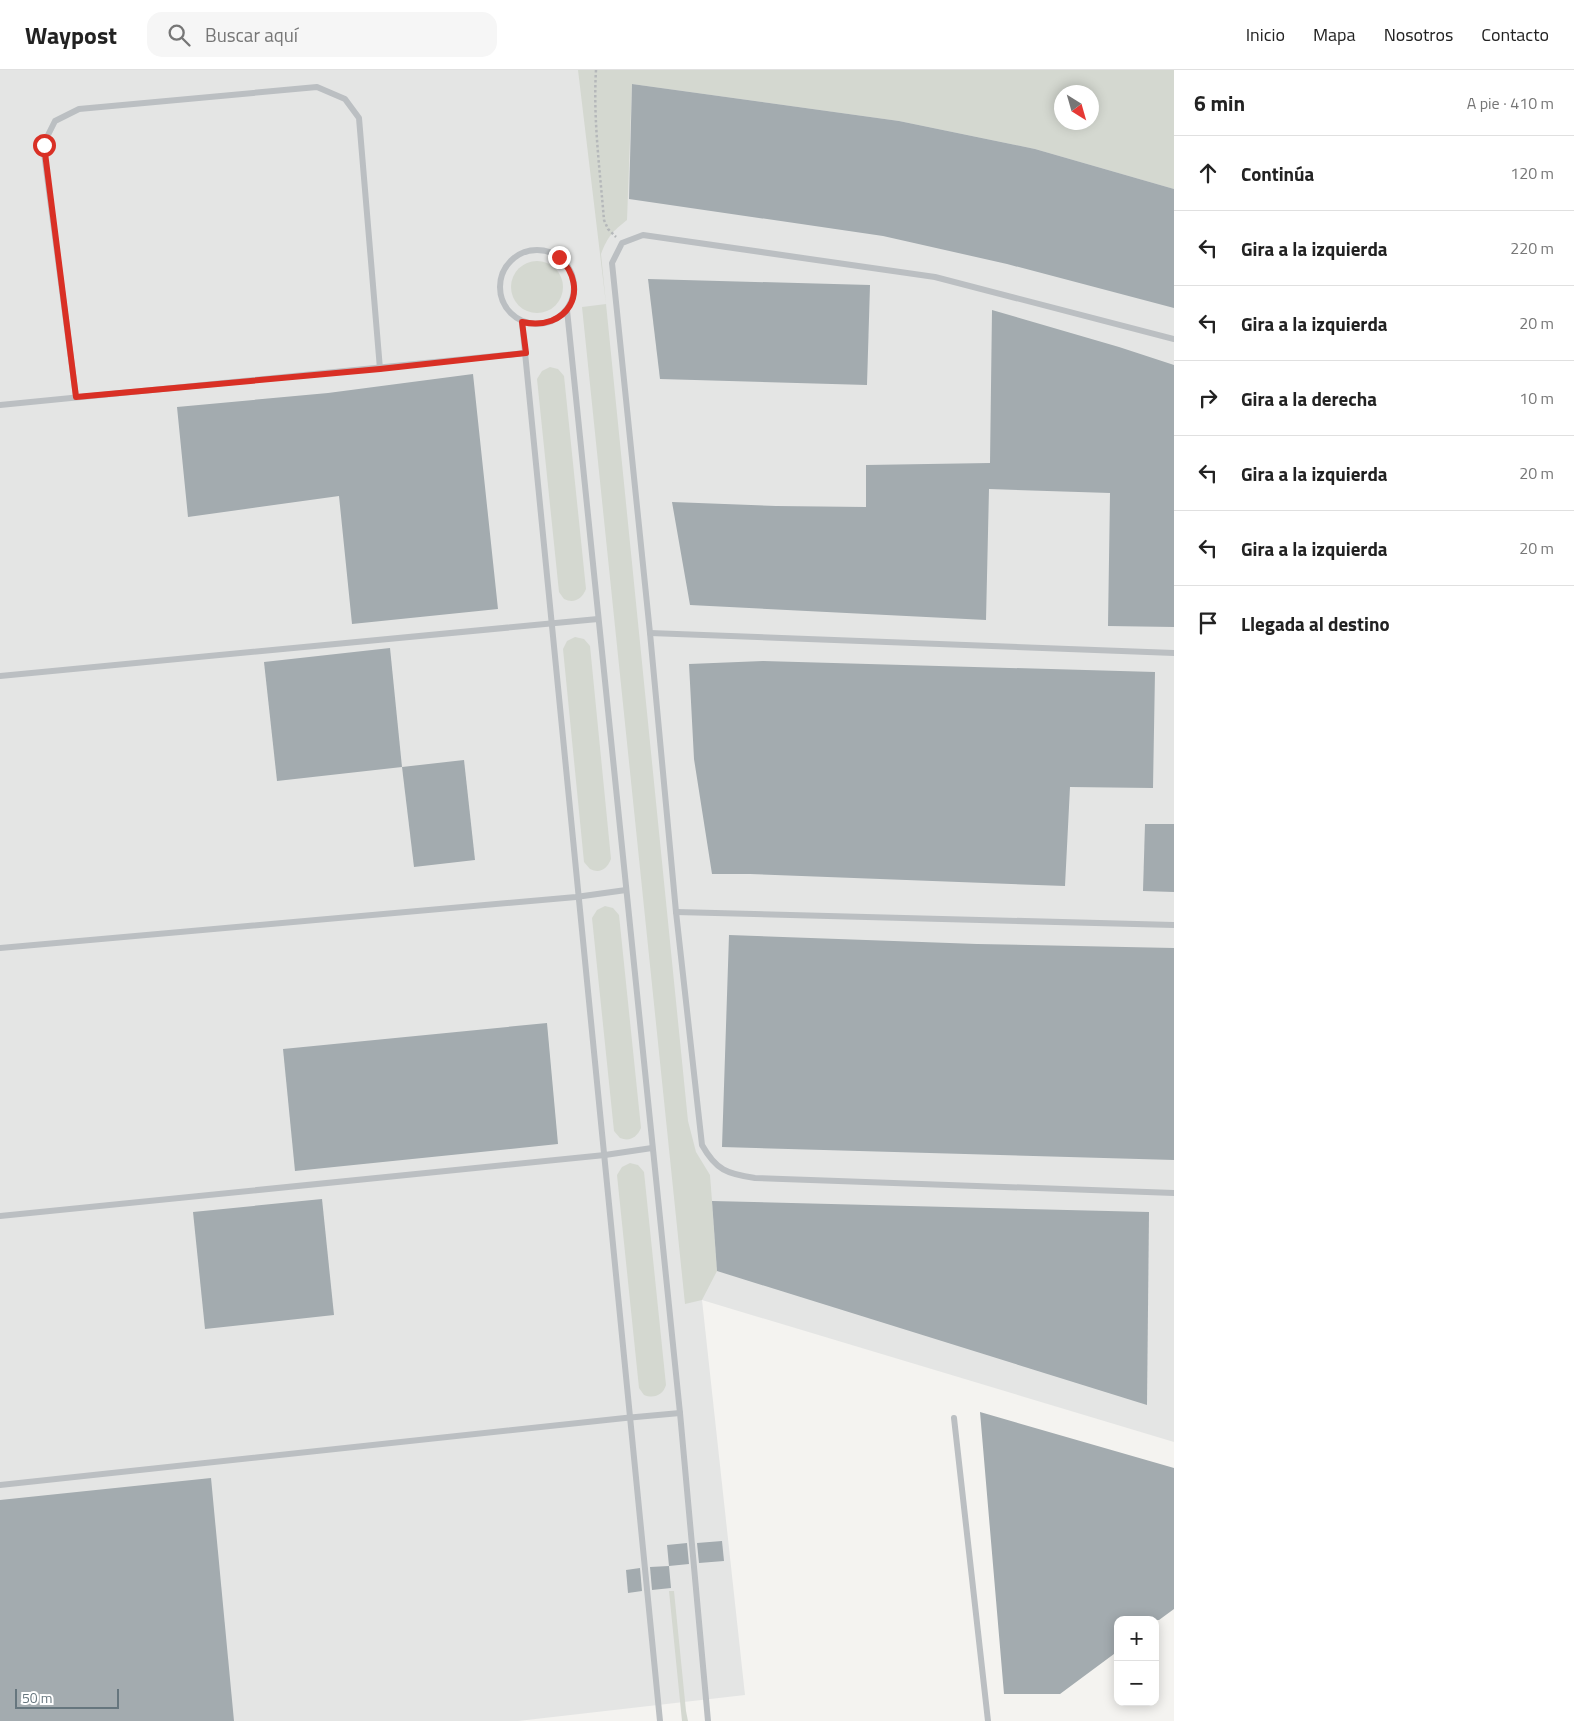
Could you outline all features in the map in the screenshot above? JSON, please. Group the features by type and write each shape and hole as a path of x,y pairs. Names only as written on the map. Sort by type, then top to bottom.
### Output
{"lane":[{"path":"76,397 44,145 55,121 78,109 88,108 317,87 345,99 359,118 380,369"},
{"path":"1174,339 935,277 643,235 622,243 612,263 650,633 676,912 702,1145 709,1158 720,1169 735,1175 755,1178 1174,1193"},
{"path":"537,250 549,252 559,257 568,266 573,276 575,288 567,310 558,318 548,323 535,325 522,322 512,315 504,305 500,292 501,280 506,268 514,258 525,252 537,250"},
{"path":"567,310 680,1413 708,1721"},
{"path":"522,322 660,1721"},
{"path":"0,405 380,369 526,353"},
{"path":"0,676 598,619"},
{"path":"650,633 1174,653"},
{"path":"0,948 579,897 626,890"},
{"path":"676,912 1174,925"},
{"path":"0,1216 605,1155 652,1148"},
{"path":"0,1485 680,1413"},
{"path":"954,1418 988,1721"}],"path":[{"path":"596,70 597,126 604,220 608,229 622,243"}],"shaded area":[{"path":"0,70 1174,70 1174,1442 702,1300 745,1695 518,1721 0,1721"},
{"path":"578,70 1174,70 1174,189 1035,149 899,121 632,84 627,220 611,234 601,254 688,1121 696,1152 710,1175 717,1271 702,1300 685,1304 582,307 606,304"},
{"path":"537,261 547,263 555,269 561,277 563,287 561,297 555,305 547,311 537,313 527,311 519,305 513,297 511,287 513,277 519,269 527,263"},
{"path":"550,367 558,369 564,376 586,589 580,598 574,601 564,599 559,592 537,379 542,371"},
{"path":"575,637 584,639 590,646 611,859 605,868 600,871 590,869 584,862 563,649 567,641"},
{"path":"605,906 613,908 619,915 641,1128 630,1139 620,1138 614,1131 592,918 597,910"},
{"path":"630,1163 638,1165 644,1172 666,1385 660,1394 655,1396 644,1395 639,1388 617,1175 622,1167"},
{"path":"669,1591 674,1591 688,1721 682,1721"}],"building":[{"path":"632,84 899,121 1035,149 1174,189 1174,308 1007,264 883,236 629,199"},
{"path":"648,279 870,285 867,385 660,379"},
{"path":"992,310 1174,365 1174,627 1108,626 1110,493 989,489 986,620 690,605 672,502 866,507 866,465 990,463"},
{"path":"473,374 498,609 352,624 339,496 188,517 177,407 328,393"},
{"path":"390,648 402,767 277,781 264,662"},
{"path":"763,661 1155,672 1153,788 1070,787 1065,886 712,874 694,759 689,664"},
{"path":"464,760 475,860 414,867 402,767"},
{"path":"1145,824 1174,824 1174,892 1143,891"},
{"path":"729,935 977,944 1174,948 1174,1160 722,1147"},
{"path":"547,1023 558,1144 295,1171 283,1049"},
{"path":"322,1199 334,1315 205,1329 193,1212"},
{"path":"712,1201 1149,1212 1147,1405 717,1271"},
{"path":"980,1412 1174,1468 1174,1609 1159,1620 1159,1616 1114,1616 1114,1654 1060,1694 1004,1694"},
{"path":"211,1478 234,1721 0,1721 0,1500"},
{"path":"722,1541 724,1561 699,1563 697,1543"},
{"path":"687,1543 689,1564 669,1566 667,1545"},
{"path":"669,1566 671,1588 652,1590 650,1567"},
{"path":"640,1568 642,1591 628,1593 626,1570"}],"route":[{"path":"44,145 76,397 380,369 526,353 522,322 535,325 548,323 558,318 567,310 572,299 575,288 573,276 568,266 559,257"}]}
